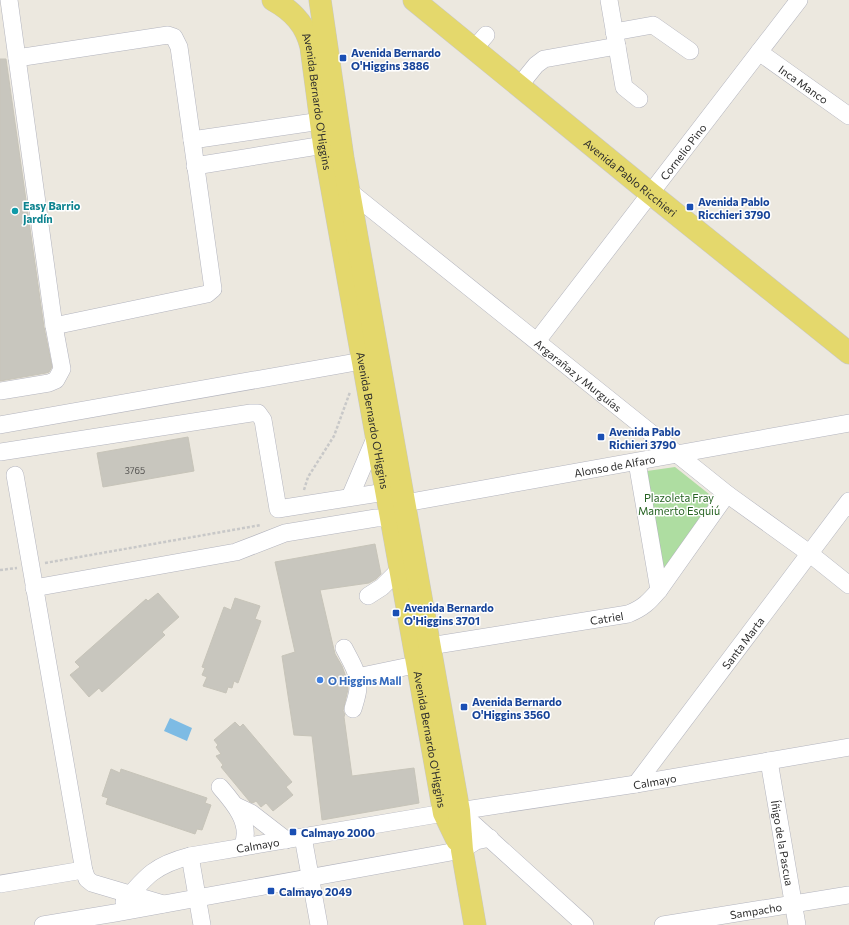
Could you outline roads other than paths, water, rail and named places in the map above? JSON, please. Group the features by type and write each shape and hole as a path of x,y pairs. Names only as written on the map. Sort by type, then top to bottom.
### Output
{"main road":[{"name":"Avenida Bernardo O'Higgins","path":"276,0 298,19 308,36 311,47 324,145 376,436 396,501 400,569 427,657"},
{"name":"Avenida Bernardo O'Higgins","path":"320,0 396,501 427,657 452,812 462,850 475,925"},
{"name":"Avenida Pablo Ricchieri","path":"414,0 480,42 519,86 849,353"},
{"path":"321,121 331,127 343,158"}],"street":[{"path":"0,391 49,383 56,380 62,369 54,326 17,58 6,24 9,0"},
{"path":"608,0 624,87 639,99"},
{"name":"Cornelio Pino","path":"537,341 799,0"},
{"path":"519,86 536,65 544,60 616,39 653,25 690,51"},
{"path":"17,58 168,35 174,37 179,47 213,289 207,294 54,326"},
{"name":"Inca Manco","path":"759,52 849,116"},
{"path":"192,140 321,121"},
{"path":"195,166 324,145"},
{"name":"Argarañaz y Murguías","path":"349,191 727,494 809,553 849,585"},
{"path":"0,425 362,361"},
{"path":"0,452 258,413 263,420 280,518"},
{"name":"Alonso de Alfaro","path":"396,501 678,455 849,423"},
{"path":"350,497 376,436"},
{"path":"637,462 659,590"},
{"path":"15,475 84,871 87,879 92,883 163,904"},
{"name":"Catriel","path":"357,677 427,657 628,614 640,609 649,603 659,590 727,494"},
{"path":"34,588 236,552 280,518 303,505 350,497 396,501"},
{"path":"280,518 376,518 396,501"},
{"name":"Santa Marta","path":"636,784 849,501"},
{"path":"368,596 382,587 400,569"},
{"path":"344,648 357,677 358,687 353,709"},
{"name":"Calmayo","path":"115,913 143,879 160,867 172,861 190,856 452,812 636,784 849,747"},
{"name":"Íñigo de la Pascua","path":"768,761 797,925"},
{"path":"220,787 236,806 245,829 245,841 242,847"},
{"path":"236,806 251,813 286,840"},
{"path":"452,812 490,838 586,925"},
{"path":"304,837 319,925"},
{"path":"48,925 462,850 476,841 490,838"},
{"path":"190,856 202,925"},
{"path":"0,884 84,871"},
{"path":"110,889 115,913"},
{"name":"Sampacho","path":"663,925 849,895"}],"water":[{"path":"170,718 192,728 187,741 164,731"}],"place":[{"name":"Avenida Bernardo O'Higgins 3886","path":"343,58"},
{"name":"Avenida Pablo Ricchieri 3790","path":"690,207"},
{"name":"Easy Barrio Jardín","path":"15,211"},
{"name":"Avenida Pablo Richieri 3790","path":"601,437"},
{"name":"Avenida Bernardo O'Higgins 3701","path":"396,613"},
{"name":"O Higgins Mall","path":"320,680"},
{"name":"Avenida Bernardo O'Higgins 3560","path":"464,707"},
{"name":"Calmayo 2000","path":"293,832"},
{"name":"Calmayo 2049","path":"271,891"}],"park label":[{"name":"Plazoleta Fray Mamerto Esquiú","path":"679,503"}]}
